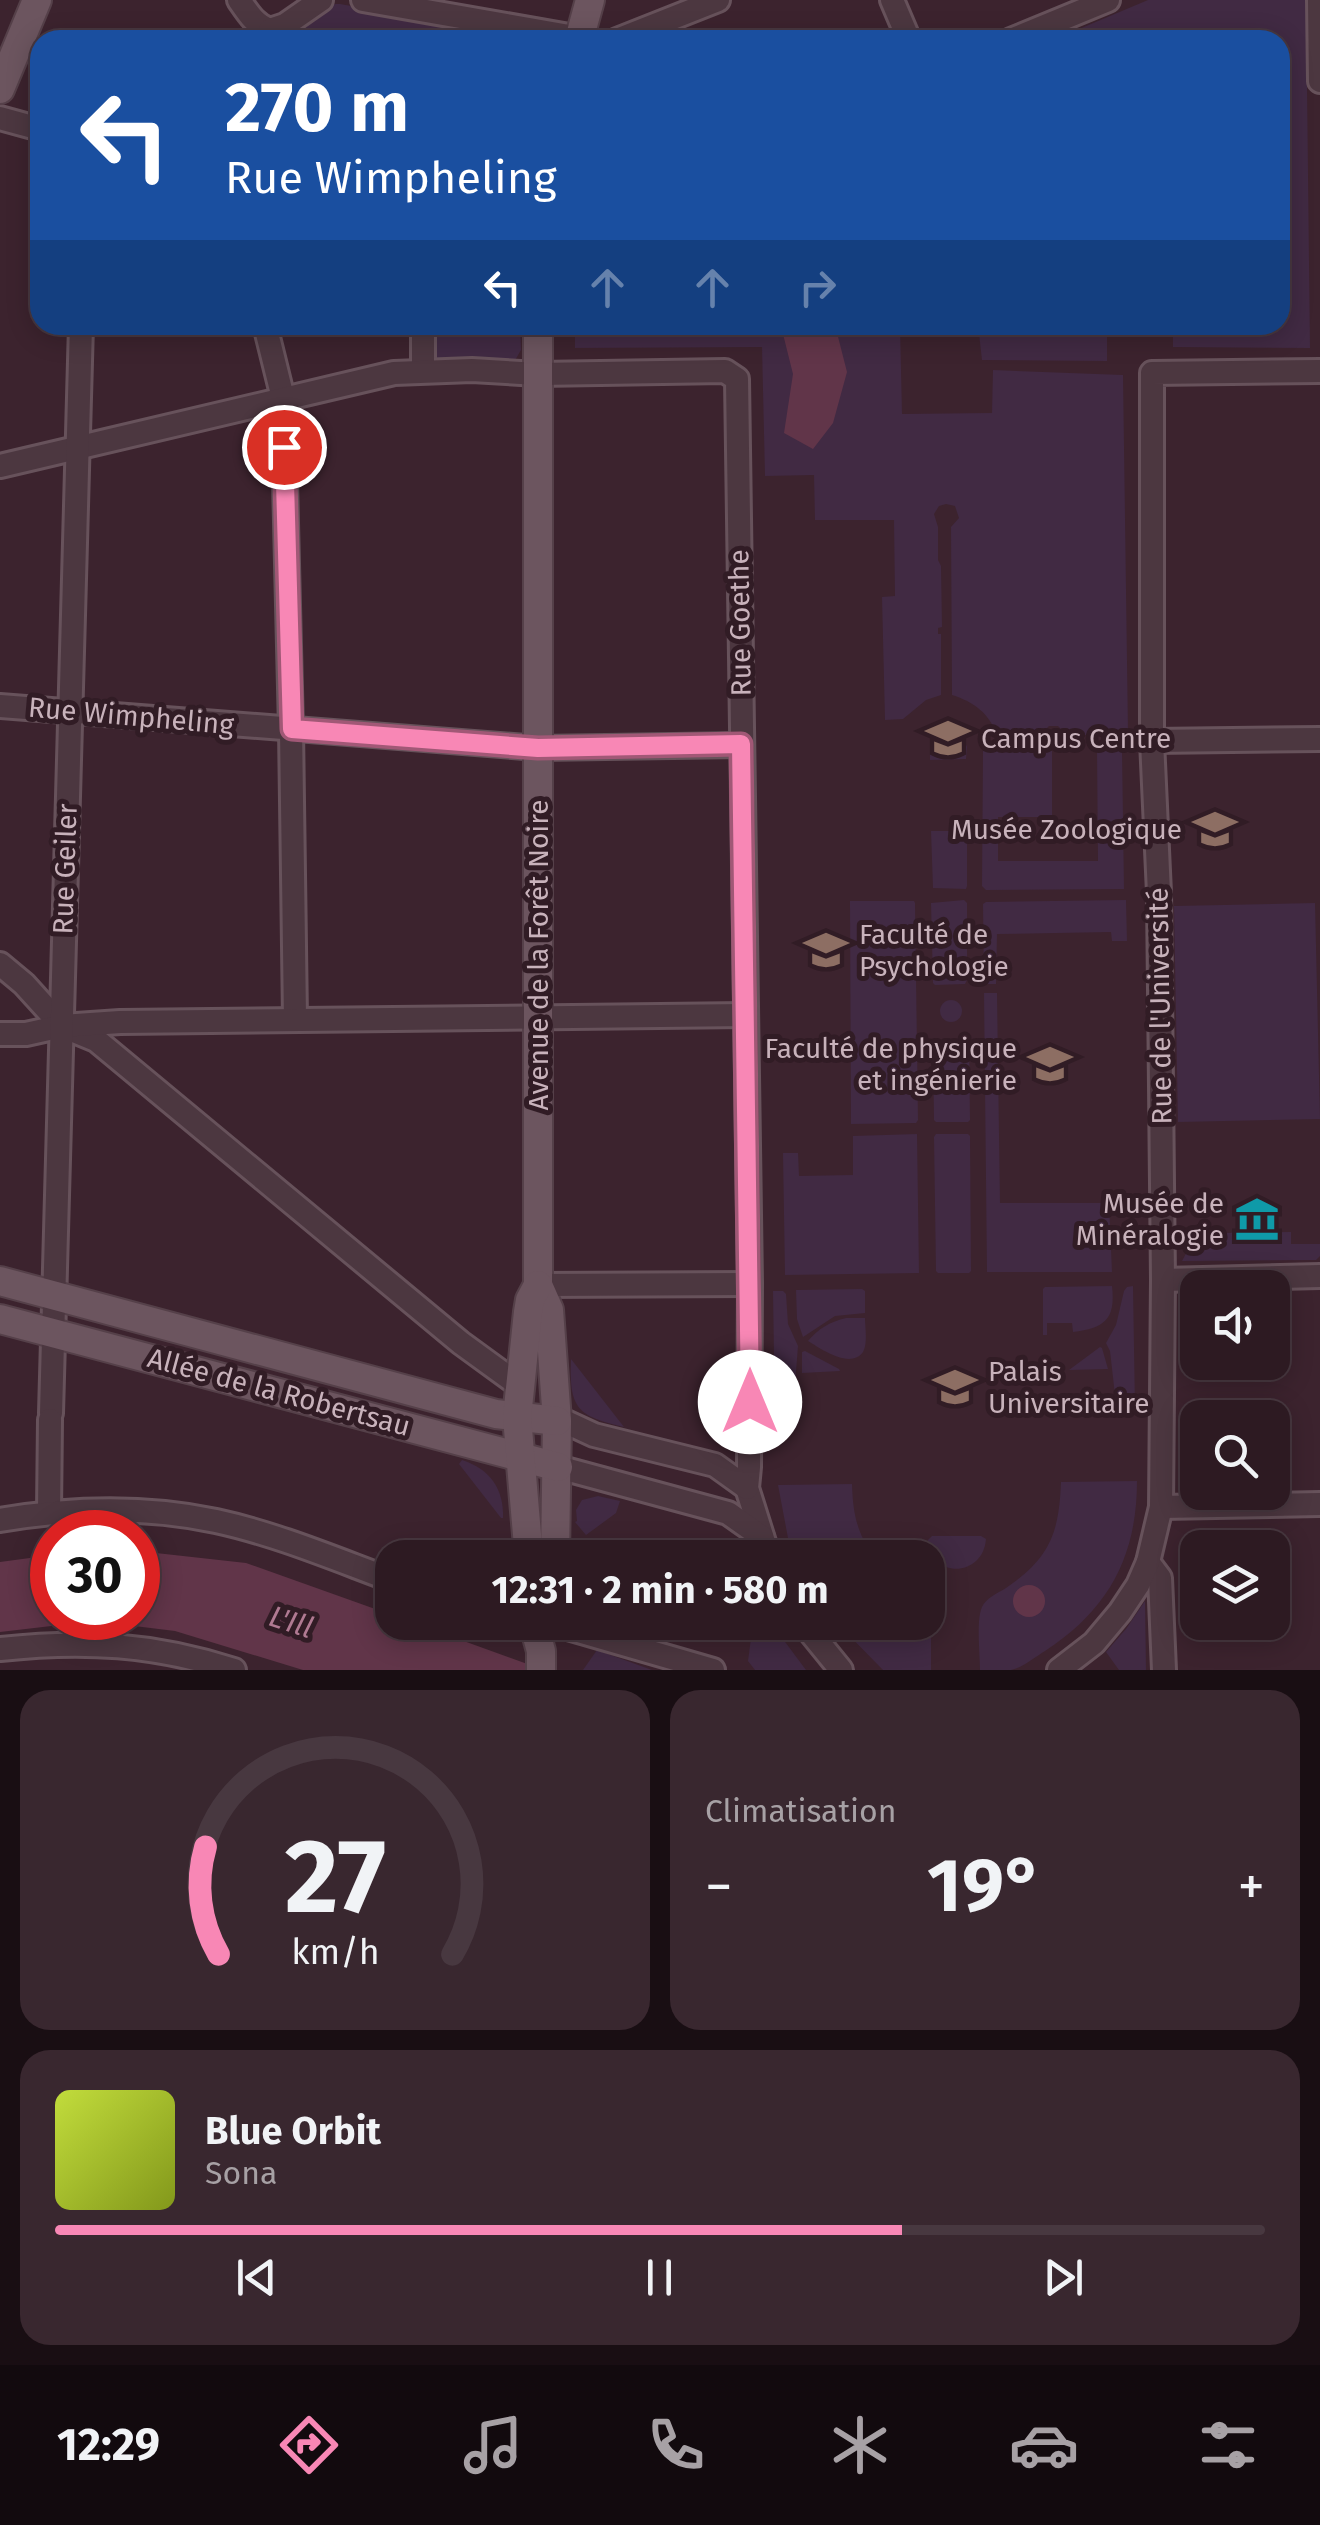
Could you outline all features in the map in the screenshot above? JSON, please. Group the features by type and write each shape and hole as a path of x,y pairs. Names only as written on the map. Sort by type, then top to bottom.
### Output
{"main road":[{"path":"0,89 37,0"},
{"path":"585,30 590,0"},
{"name":"Avenue de la Forêt Noire","path":"538,335 538,1285 549,1310 557,1422 556,1540"},
{"name":"Allée de la Robertsau","path":"0,1280 496,1414 557,1422"},
{"name":"Avenue de la Forêt Noire","path":"527,1540 518,1417 528,1312 538,1285"},
{"name":"Allée de la Robertsau","path":"0,1319 558,1467"},
{"path":"520,1386 557,1422"}],"street":[{"path":"240,0 265,30"},
{"path":"278,30 322,0"},
{"path":"362,0 533,30"},
{"path":"642,30 718,0"},
{"path":"892,0 905,30"},
{"path":"1035,30 1108,0"},
{"path":"1319,0 1320,81"},
{"path":"0,118 30,126"},
{"name":"Rue Geiler","path":"49,1510 81,335"},
{"path":"267,335 283,398 292,729 294,1019"},
{"path":"423,335 423,371"},
{"path":"0,466 394,373 485,370 538,374"},
{"name":"Rue Goethe","path":"538,374 725,371 737,379 750,1284 746,1488"},
{"name":"Rue de l'Université","path":"1148,1562 1160,1507 1163,1280 1159,893 1152,741 1152,373 1320,371"},
{"name":"Rue Wimpheling","path":"0,706 538,748 741,744"},
{"path":"1152,741 1320,738"},
{"path":"0,964 62,1026 96,1040 461,1343 520,1386"},
{"path":"0,1034 136,1022 746,1015"},
{"path":"1163,1280 1320,1276"},
{"path":"538,1285 750,1284"},
{"path":"557,1422 566,1422 594,1436 715,1465 746,1488 764,1540"},
{"path":"558,1467 728,1513 758,1540"},
{"path":"1160,1507 1320,1504"},
{"path":"160,1513 270,1536 375,1574"},
{"path":"0,1520 30,1515"},
{"path":"1059,1670 1094,1643 1120,1612 1148,1562 1160,1578 1164,1670"},
{"path":"605,1640 713,1670"},
{"path":"817,1640 841,1670"},
{"path":"0,1649 95,1643 151,1649 234,1670"}],"shaded area":[{"path":"1148,0 1306,0 1310,348 1173,347 1173,335 1290,335 1290,30 1077,30"},
{"path":"336,4 486,30 292,30 324,7"},
{"path":"418,335 520,335 521,350 514,362 418,366"},
{"path":"575,335 900,335 902,414 992,413 993,370 1123,375 1128,732 1067,735 1058,726 1049,726 1040,735 997,735 980,709 952,695 951,527 959,518 955,506 946,504 934,514 941,566 941,695 926,700 903,719 885,720 882,597 895,596 894,520 815,520 814,475 765,476 762,347 575,348"},
{"path":"979,335 1107,335 1107,361 982,360"},
{"path":"949,731 963,738 966,759 930,760 933,741"},
{"path":"1097,750 1122,750 1124,889 986,890 982,886 983,751 1052,751 1052,817 998,817 998,861 1098,861"},
{"path":"931,831 967,831 966,889 933,888"},
{"path":"964,900 967,980 965,984 935,985 931,903"},
{"path":"1126,900 1127,941 1112,941 1111,932 997,934 996,984 984,984 986,902"},
{"path":"850,901 915,903 916,1123 851,1124"},
{"path":"1315,903 1320,1119 1178,1122 1174,906"},
{"path":"984,993 997,993 1000,1203 1109,1203 1112,1272 987,1272"},
{"path":"951,1000 959,1003 959,1019 951,1022 943,1019 940,1011 943,1003"},
{"path":"935,1040 969,1042 968,1122 934,1120"},
{"path":"917,1134 919,1273 785,1275 783,1153 798,1153 799,1176 853,1175 853,1136"},
{"path":"936,1134 970,1136 969,1273 936,1271"},
{"path":"1291,1232 1291,1244 1320,1244 1320,1256 1316,1260 1182,1261 1190,1246 1220,1245 1220,1233"},
{"path":"1112,1286 1110,1314 1100,1325 1073,1332 1072,1323 1047,1323 1047,1335 1043,1335 1045,1287"},
{"path":"1133,1286 1135,1408 1116,1404 1106,1343 1116,1325 1124,1291"},
{"path":"862,1289 865,1313 835,1316 803,1337 797,1319 796,1290"},
{"path":"773,1291 786,1294 788,1324 798,1346 797,1417 791,1422 775,1422"},
{"path":"846,1318 865,1318 865,1345 857,1357 835,1356 808,1341 825,1326"},
{"path":"1100,1347 1108,1369 1069,1370"},
{"path":"805,1351 839,1369 840,1371 802,1373"},
{"path":"571,1359 624,1427 596,1419 579,1408 572,1389"},
{"path":"462,1460 488,1475 498,1489 503,1518 459,1464"},
{"path":"1137,1481 1136,1508 1125,1557 1102,1599 1067,1635 1024,1665 1011,1670 980,1670 982,1607 1042,1555 1058,1516 1061,1482"},
{"path":"852,1484 853,1505 864,1540 789,1540 778,1485"},
{"path":"598,1496 620,1501 616,1513 586,1535 575,1522 576,1510 582,1500"},
{"path":"932,1536 986,1539 976,1561 957,1569 945,1566 945,1540 928,1540"},
{"path":"1145,1601 1146,1670 1119,1670 1106,1652"},
{"path":"751,1640 784,1640 806,1670 755,1670 748,1661"},
{"path":"854,1640 931,1640 931,1670 883,1670"},
{"path":"597,1650 652,1670 583,1670"}],"water":[{"path":"783,335 838,335 847,372 833,423 813,449 784,433 793,374"},
{"name":"L'Ill","path":"160,1553 246,1563 375,1609 375,1640 461,1640 544,1670 303,1670 160,1629"},
{"path":"30,1558 30,1628 0,1632 0,1562"},
{"path":"1029,1585 1040,1590 1045,1601 1040,1612 1029,1617 1018,1612 1013,1601 1018,1590"}],"place":[{"name":"Campus Centre","path":"948,738"},
{"name":"Musée Zoologique","path":"1215,829"},
{"name":"Faculté de Psychologie","path":"826,950"},
{"name":"Faculté de physique et ingénierie","path":"1050,1064"},
{"name":"Musée de Minéralogie","path":"1257,1219"},
{"name":"Palais Universitaire","path":"955,1387"}],"route":[{"path":"284,447 292,729 538,748 741,744 750,1402"}]}
